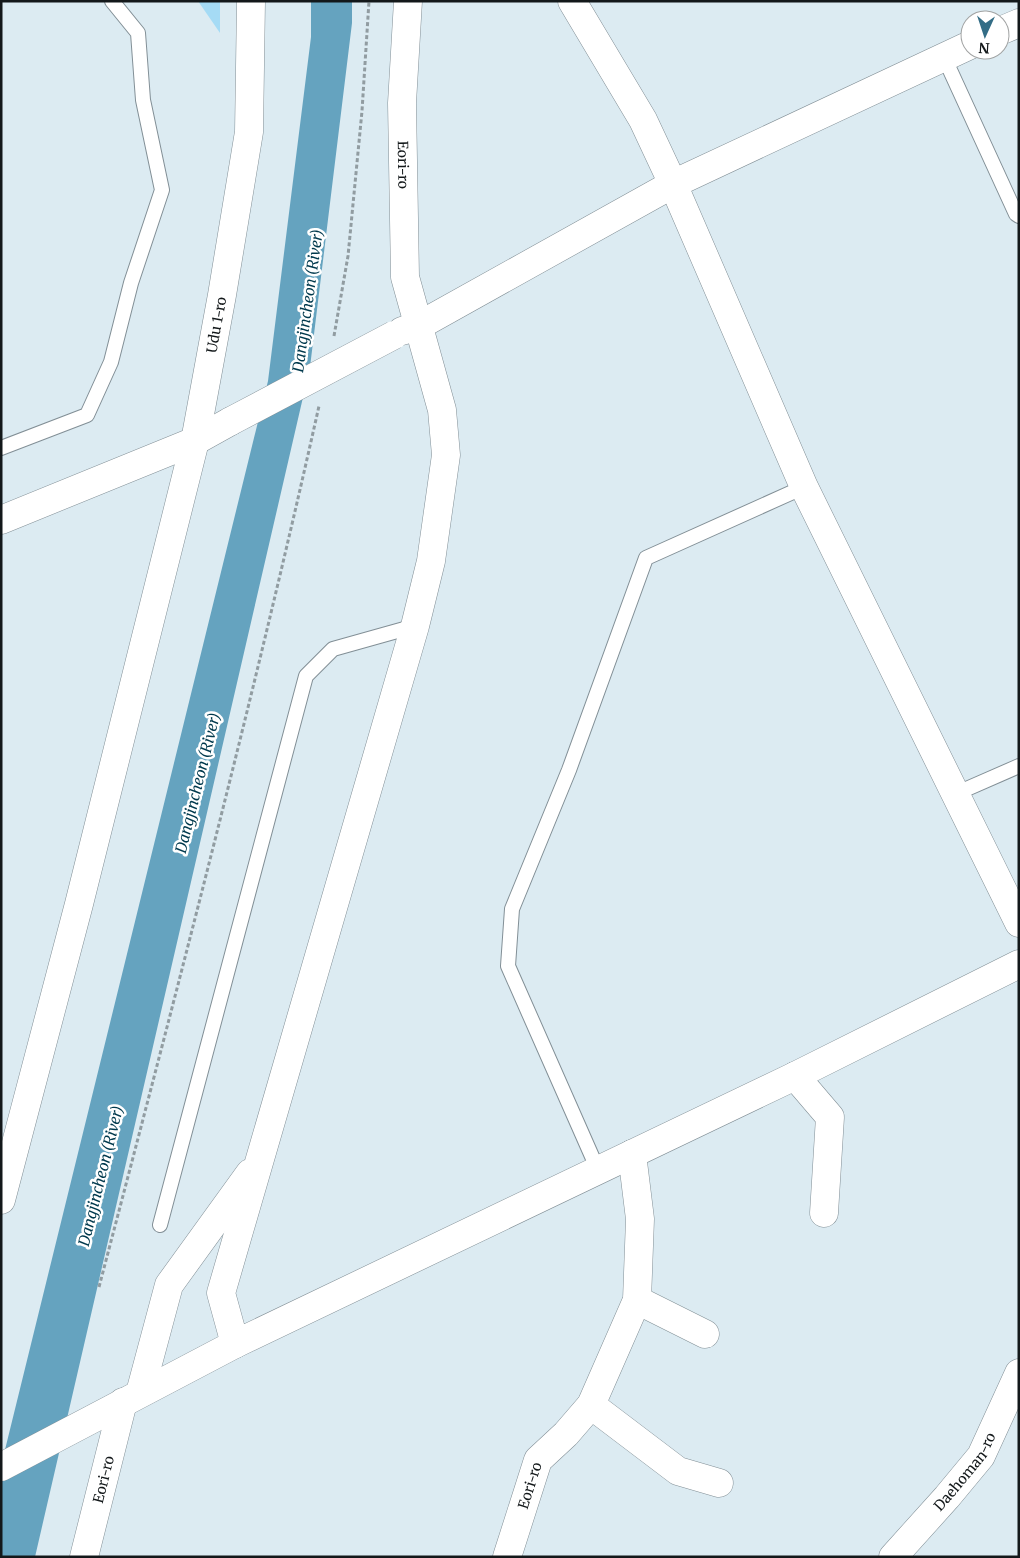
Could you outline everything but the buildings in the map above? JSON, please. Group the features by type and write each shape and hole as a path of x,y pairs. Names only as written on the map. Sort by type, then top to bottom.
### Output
{"street":[{"name":"Udu 1-ro","path":"1,1200 81,894 195,441 249,132 251,1"},
{"name":"Eori-ro","path":"235,1344 221,1293 415,626 431,561 446,455 442,410 406,277 405,267 402,103 408,1"},
{"path":"572,1 643,120 673,184 804,487 1019,923"},
{"path":"1,520 195,441 394,335 420,325 673,184 960,50"},
{"path":"1,1467 235,1344 795,1076 1019,964"},
{"path":"795,1076 830,1117 824,1213"},
{"name":"Eori-ro","path":"507,1557 538,1460 566,1434 591,1405 637,1300 640,1219 632,1154"},
{"name":"Eori-ro","path":"84,1557 132,1398 169,1285 261,1158"},
{"path":"637,1300 705,1334"},
{"name":"Daehoman-ro","path":"893,1557 981,1456 1019,1373"},
{"path":"591,1405 678,1471 719,1483"}],"lane":[{"path":"1,448 87,416 111,362 131,284 162,190 143,100 138,33 112,1"},
{"path":"944,58 1016,214 1019,216"},
{"path":"598,1170 508,966 512,909 569,770 646,558 804,487"},
{"path":"160,1225 306,676 333,649 415,626"},
{"path":"955,794 1019,766"}],"path":[{"path":"333,341 348,256 362,111 369,1"},
{"path":"99,1286 183,970 244,726 321,397"}],"shaded area":[{"path":"198,1 220,1 220,33"}],"water":[{"name":"Dangjincheon (River)","path":"311,1 352,1 352,23 310,367 35,1557 1,1557 1,1466 268,381 311,37"}]}
